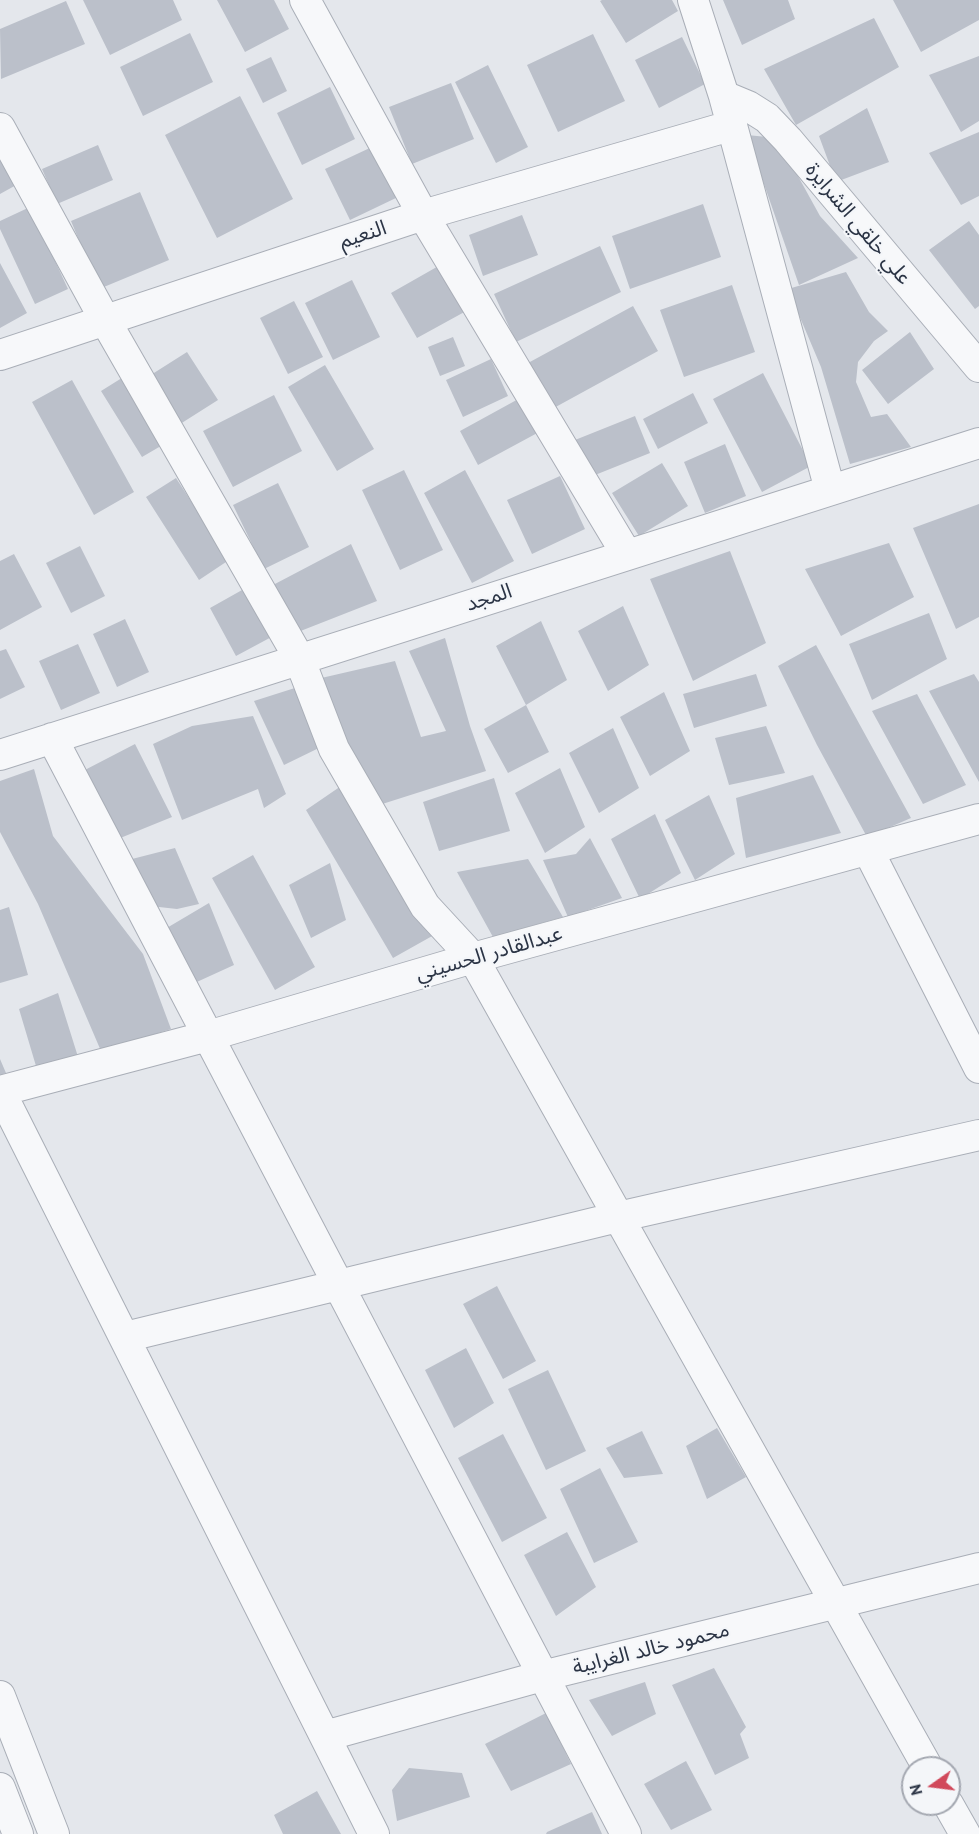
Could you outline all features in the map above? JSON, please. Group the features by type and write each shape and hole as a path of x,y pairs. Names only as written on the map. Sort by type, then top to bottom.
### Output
{"street":[{"path":"305,0 423,215 627,555"},
{"path":"693,0 724,96 730,126 830,490"},
{"name":"علي خلقي الشرايرة","path":"724,96 748,106 767,118 788,140 979,367"},
{"name":"النعيم","path":"0,355 423,215 730,126"},
{"path":"0,128 105,320 299,658 334,749 425,906 473,958 921,1756"},
{"name":"المجد","path":"0,755 979,443"},
{"path":"52,738 626,1834"},
{"name":"عبدالقادر الحسيني","path":"0,1091 208,1036 473,958 979,819"},
{"path":"868,850 979,1068"},
{"path":"0,1091 374,1834"},
{"path":"125,1338 337,1284 618,1217 979,1135"},
{"name":"محمود خالد الغرايبة","path":"325,1736 542,1676 979,1568"},
{"path":"0,1696 9,1745 54,1834"},
{"path":"0,1788 18,1834"},
{"path":"955,1816 965,1834"}],"building":[{"path":"83,0 173,0 182,20 110,55"},
{"path":"217,0 274,0 289,29 245,52"},
{"path":"672,0 678,11 626,43 600,1"},
{"path":"723,0 788,0 795,19 742,45"},
{"path":"893,0 979,0 979,20 921,52"},
{"path":"66,1 85,44 1,79 0,29"},
{"path":"874,18 899,67 796,125 764,69"},
{"path":"190,33 213,82 143,116 120,67"},
{"path":"593,34 625,101 558,132 527,65"},
{"path":"682,37 705,84 659,108 635,60"},
{"path":"979,56 979,121 961,132 929,75"},
{"path":"271,57 287,91 263,103 246,69"},
{"path":"488,65 528,147 496,163 455,82"},
{"path":"451,83 474,139 412,164 389,107"},
{"path":"330,87 355,139 302,165 277,113"},
{"path":"240,96 293,199 217,238 165,135"},
{"path":"867,108 889,162 836,182 819,136"},
{"path":"979,132 979,196 961,205 929,153"},
{"path":"747,135 777,138 820,216 858,258 799,285"},
{"path":"98,145 113,180 57,204 42,169"},
{"path":"374,146 398,197 350,220 325,169"},
{"path":"0,149 18,184 0,194"},
{"path":"140,192 169,260 99,289 71,221"},
{"path":"703,204 721,257 630,289 612,236"},
{"path":"30,207 68,289 35,304 0,229 0,221"},
{"path":"522,215 538,255 483,276 469,235"},
{"path":"969,221 979,235 979,306 975,309 929,250"},
{"path":"600,246 621,292 516,342 494,294"},
{"path":"0,263 27,313 0,328"},
{"path":"442,264 468,310 417,338 391,293"},
{"path":"846,272 869,312 888,331 874,341 858,362 856,382 871,417 887,414 911,447 850,464 821,367 788,289"},
{"path":"352,280 380,337 333,360 305,303"},
{"path":"732,285 755,352 684,377 660,310"},
{"path":"294,301 323,357 288,374 260,318"},
{"path":"633,306 658,351 552,409 528,363"},
{"path":"910,332 934,369 888,404 862,370"},
{"path":"453,337 465,366 440,376 428,347"},
{"path":"187,352 218,400 177,426 146,378"},
{"path":"491,359 508,396 463,417 446,380"},
{"path":"325,365 374,449 337,471 288,387"},
{"path":"763,373 811,466 762,492 713,399"},
{"path":"125,376 166,443 142,457 101,391"},
{"path":"72,380 134,492 94,515 32,402"},
{"path":"693,393 708,423 658,449 643,419"},
{"path":"274,395 302,451 233,487 203,431"},
{"path":"522,397 541,431 478,465 460,431"},
{"path":"635,416 650,453 590,477 575,440"},
{"path":"725,444 746,496 705,513 684,462"},
{"path":"662,463 688,506 639,536 612,493"},
{"path":"404,470 443,550 400,570 362,490"},
{"path":"465,470 514,561 472,583 424,493"},
{"path":"560,476 585,529 532,554 507,500"},
{"path":"176,478 229,560 199,580 146,497"},
{"path":"278,483 309,547 264,569 233,505"},
{"path":"979,504 979,617 956,629 913,528"},
{"path":"889,543 914,597 841,636 805,569"},
{"path":"351,544 377,601 298,632 273,585"},
{"path":"80,546 105,596 71,613 46,563"},
{"path":"730,551 766,643 693,681 650,579"},
{"path":"14,554 42,607 0,630 0,561"},
{"path":"251,585 277,634 236,656 210,608"},
{"path":"623,606 649,665 608,691 578,631"},
{"path":"929,613 947,659 872,700 849,644"},
{"path":"125,619 149,672 117,687 93,634"},
{"path":"541,621 567,680 526,705 496,646"},
{"path":"445,638 470,726 486,771 376,806 317,679 395,661 421,737 446,731 409,651"},
{"path":"78,644 100,693 61,710 39,661"},
{"path":"816,645 911,818 867,837 817,745 778,666"},
{"path":"6,649 25,687 0,699 0,651"},
{"path":"756,674 767,706 694,728 683,694"},
{"path":"974,674 979,682 979,782 929,691"},
{"path":"298,687 323,746 284,765 254,701"},
{"path":"664,692 690,751 650,776 620,717"},
{"path":"917,694 966,785 923,804 872,711"},
{"path":"526,705 549,752 508,773 484,729"},
{"path":"253,716 286,794 264,808 258,789 182,820 153,744 192,726"},
{"path":"766,726 785,773 729,785 715,738"},
{"path":"613,728 639,788 599,813 569,753"},
{"path":"135,744 172,817 108,843 81,772"},
{"path":"560,768 585,827 545,853 515,793"},
{"path":"34,769 53,836 143,954 171,1029 101,1051 38,904 0,832 0,781"},
{"path":"813,775 841,833 746,858 736,798"},
{"path":"494,778 510,831 439,851 423,802"},
{"path":"344,784 434,935 393,958 306,810"},
{"path":"709,795 735,854 695,880 665,820"},
{"path":"655,814 681,873 640,899 611,839"},
{"path":"590,838 622,898 568,917 543,860 576,854"},
{"path":"175,848 199,904 177,909 150,906 132,859"},
{"path":"253,855 315,967 275,990 212,878"},
{"path":"528,859 563,917 493,937 457,872"},
{"path":"330,863 346,920 311,938 289,885"},
{"path":"209,903 234,965 188,986 160,932"},
{"path":"9,907 28,975 0,983 0,910"},
{"path":"58,993 79,1060 36,1066 19,1009"},
{"path":"0,1059 6,1073 0,1075"},
{"path":"497,1286 536,1361 503,1379 463,1304"},
{"path":"466,1348 494,1403 454,1428 425,1370"},
{"path":"548,1370 586,1451 546,1470 508,1389"},
{"path":"717,1428 746,1477 707,1499 686,1446"},
{"path":"642,1431 663,1474 624,1478 606,1448"},
{"path":"503,1434 547,1518 502,1542 458,1458"},
{"path":"600,1468 638,1542 594,1563 560,1489"},
{"path":"567,1532 596,1587 556,1616 524,1555"},
{"path":"714,1668 746,1727 740,1734 749,1758 715,1775 672,1685"},
{"path":"645,1682 656,1714 612,1736 589,1700"},
{"path":"546,1713 571,1764 511,1791 485,1744"},
{"path":"686,1761 712,1810 671,1830 644,1784"},
{"path":"409,1768 462,1773 470,1797 397,1821 392,1790"},
{"path":"317,1791 341,1834 283,1834 274,1815"},
{"path":"592,1812 602,1834 546,1834 547,1832"}]}
